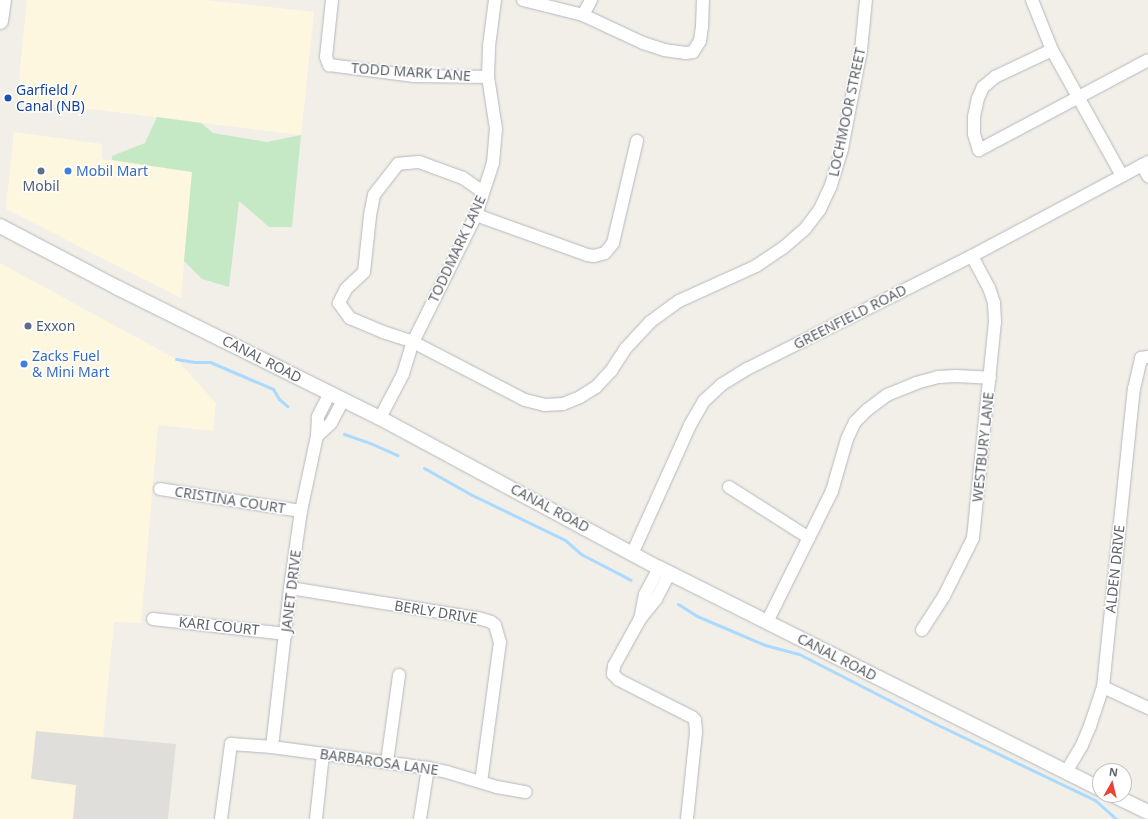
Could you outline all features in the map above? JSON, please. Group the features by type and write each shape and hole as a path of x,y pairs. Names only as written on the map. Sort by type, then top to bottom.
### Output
{"main road":[{"path":"0,21 2,0"}],"street":[{"name":"TODD MARK LANE","path":"332,0 326,57 329,65 414,76 488,77"},
{"name":"TODDMARK LANE","path":"380,418 403,374 413,342 476,215 492,162 496,129 488,77 489,46 495,0"},
{"path":"523,0 583,15 664,50 688,52 692,52 700,41 703,0"},
{"path":"583,15 591,0"},
{"name":"LOCHMOOR STREET","path":"413,342 524,400 545,405 563,404 596,388 611,371 626,348 650,322 680,301 756,266 783,248 805,229 820,209 831,185 842,148 859,57 866,0"},
{"path":"1032,0 1052,50 1122,176"},
{"path":"1052,50 995,76 983,87 978,98 974,117 974,134 979,150 1148,60"},
{"path":"476,215 588,255 594,256 605,253 613,243 637,141"},
{"path":"413,342 350,318 339,303 346,289 364,272 370,216 374,195 398,164 419,162 463,178 483,192"},
{"name":"GREENFIELD ROAD","path":"633,552 690,425 704,401 721,385 747,368 972,256 1122,176 1146,168"},
{"name":"CANAL ROAD","path":"0,226 118,288 380,418 633,552 664,570 1092,785"},
{"name":"WESTBURY LANE","path":"922,630 944,596 973,538 995,322 994,303 989,288 972,256"},
{"name":"ALDEN DRIVE","path":"1066,772 1088,732 1103,687 1134,389 1144,358"},
{"path":"768,622 832,491 847,438 855,422 867,410 887,396 938,377 956,376 990,378"},
{"name":"JANET DRIVE","path":"272,747 290,588 301,511 317,436 318,417 330,394"},
{"path":"317,436 331,423 343,400"},
{"path":"729,487 809,538"},
{"name":"CRISTINA COURT","path":"160,489 301,511"},
{"path":"664,570 640,619 614,666 613,674 619,680 692,717 695,720 696,732 686,819"},
{"name":"BERLY DRIVE","path":"290,588 478,618 491,622 495,625 500,642 481,782"},
{"name":"KARI COURT","path":"153,619 286,634"},
{"path":"387,762 399,675"},
{"path":"1103,687 1148,708"},
{"name":"BARBAROSA LANE","path":"221,819 231,744 272,747 428,768 497,787 526,792"},
{"path":"316,819 323,754"},
{"path":"420,819 428,768"},
{"path":"1129,803 1148,812"}],"shaded area":[{"path":"27,0 206,0 314,12 301,135 17,100"},
{"path":"14,132 102,144 102,159 192,172 181,298 6,209"},
{"path":"0,263 176,359 216,403 213,431 158,425 141,623 114,622 103,737 36,732 76,785 73,819 0,819"},
{"path":"36,731 176,744 168,819 73,819 76,785 31,779"}],"green space":[{"path":"157,117 201,123 213,133 267,142 301,135 292,227 269,227 239,201 229,287 202,279 184,261 192,172 112,160 112,156 145,143"}],"waterway":[{"path":"176,359 195,362 210,362 273,389 279,399 287,406"},
{"path":"344,434 370,443 397,455"},
{"path":"424,468 472,495 565,540 581,554 631,580"},
{"path":"678,604 697,616 765,645 799,654 934,723 1095,800 1116,819"}],"place":[{"name":"Garfield / Canal (NB)","path":"8,98"},
{"name":"Mobil","path":"41,171"},
{"name":"Mobil Mart","path":"68,171"},
{"name":"Exxon","path":"28,326"},
{"name":"Zacks Fuel & Mini Mart","path":"24,364"}]}
